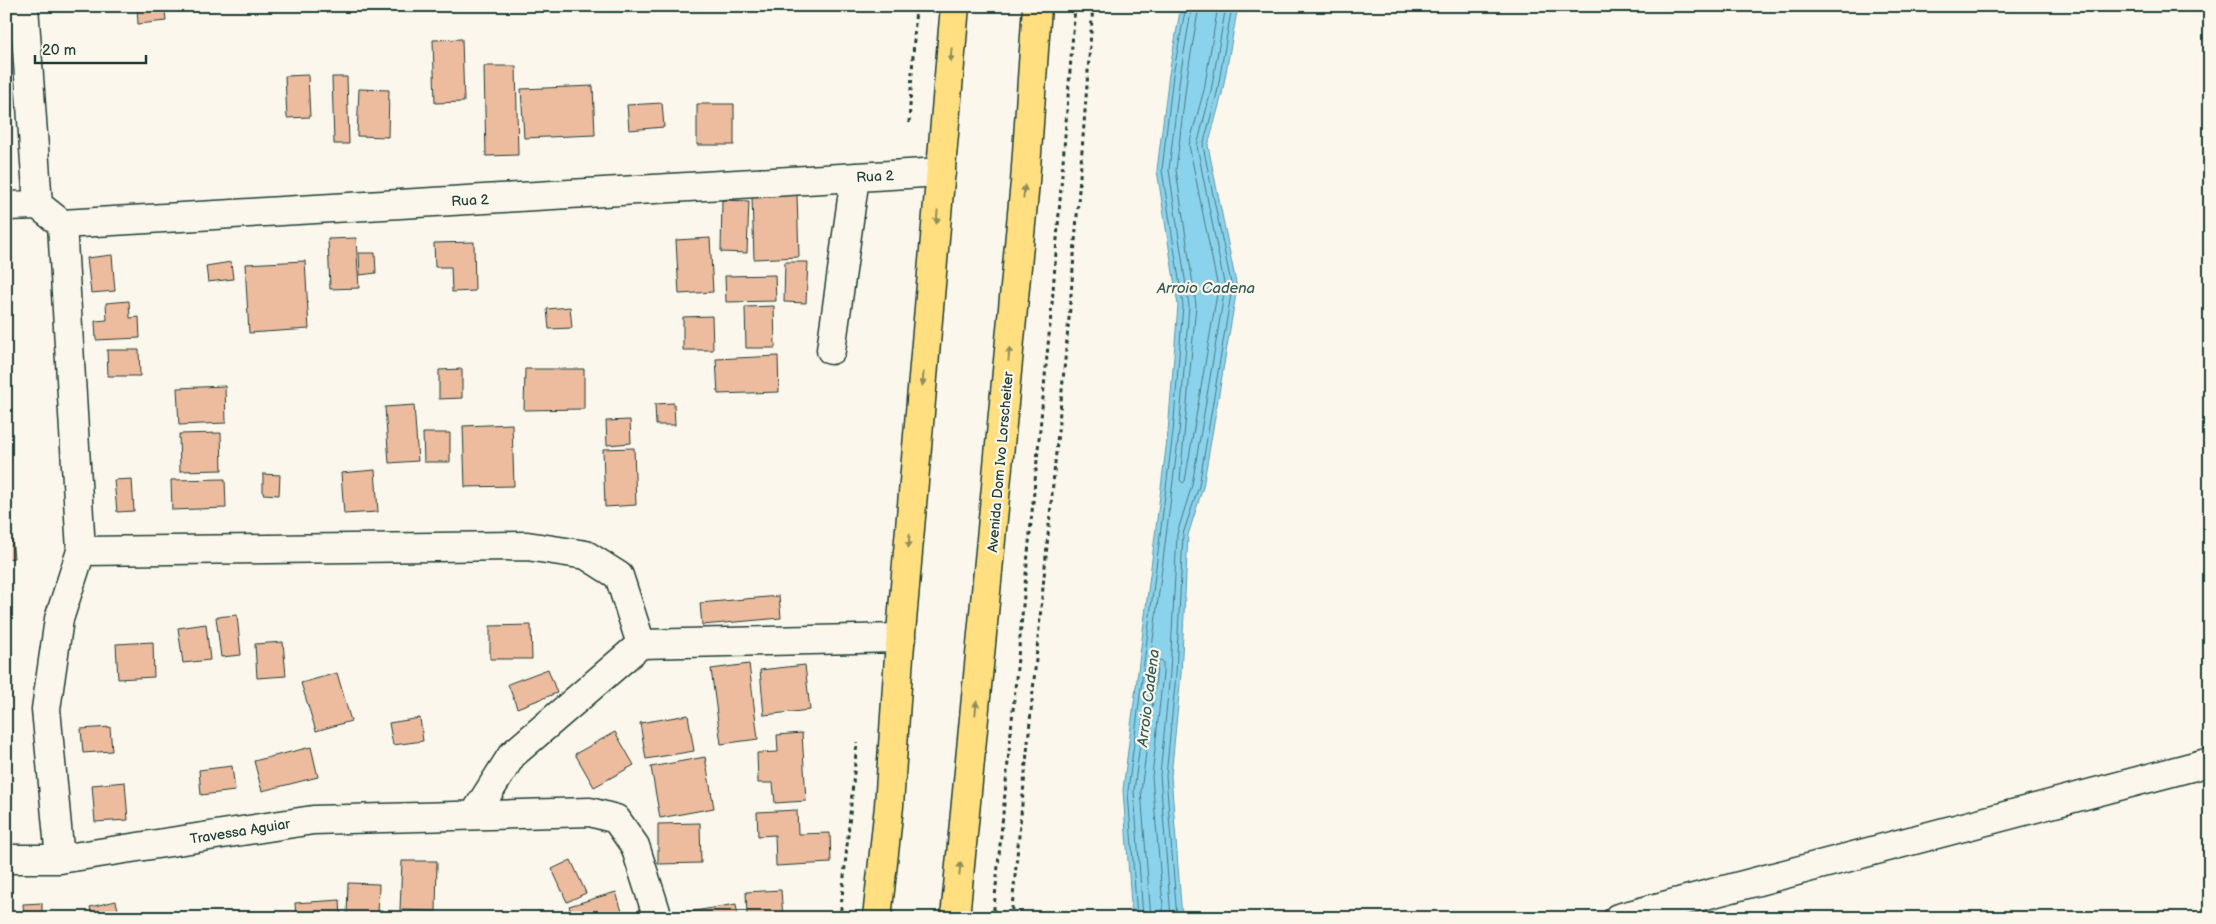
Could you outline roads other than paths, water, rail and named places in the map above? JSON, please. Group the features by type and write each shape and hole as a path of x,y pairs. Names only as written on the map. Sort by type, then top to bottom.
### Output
{"main road":[{"path":"877,918 889,806 901,638 955,6"},
{"name":"Avenida Dom Ivo Lorscheiter","path":"956,918 1023,202 1037,6"}],"street":[{"path":"24,6 38,205"},
{"name":"Rua 2","path":"62,224 941,172"},
{"path":"831,350 855,177"},
{"path":"6,206 38,205 62,224 82,551 59,619 46,709 60,859"},
{"path":"82,551 526,546 586,555 619,576 641,644"},
{"path":"474,815 512,755 641,644 901,638"},
{"path":"1618,918 2210,762"},
{"name":"Travessa Aguiar","path":"6,859 60,859 313,820 590,812 616,819 635,846 658,918"}],"water":[{"name":"Arroio Cadena","path":"1181,6 1238,6 1222,94 1208,146 1237,288 1203,487 1188,535 1181,674 1171,776 1182,918 1132,918 1123,790 1168,432 1178,305 1157,170 1169,74"}]}
